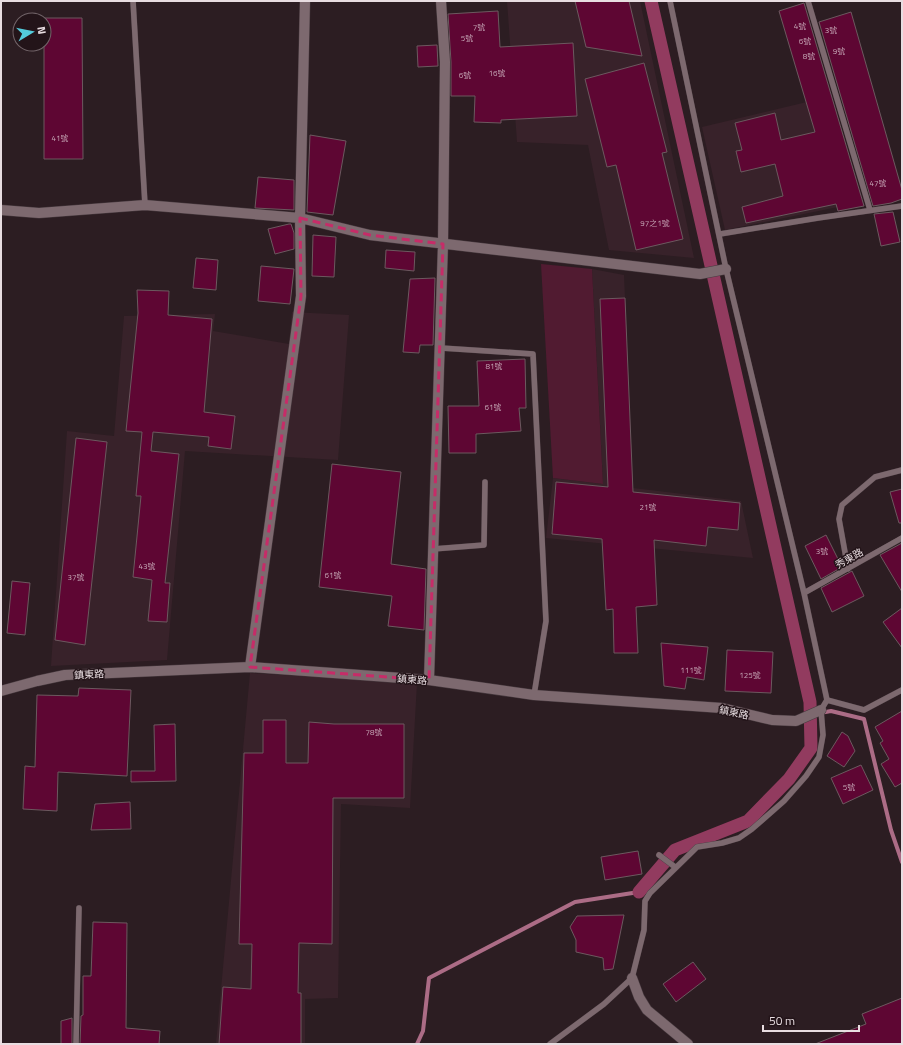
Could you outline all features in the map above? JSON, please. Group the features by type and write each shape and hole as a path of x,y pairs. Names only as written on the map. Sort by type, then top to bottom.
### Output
{"street":[{"path":"250,667 301,296 300,218 305,1"},
{"path":"429,680 441,348 443,244 445,62 441,1"},
{"path":"1,210 39,213 145,205 300,218 370,235 700,274 722,270"},
{"name":"鎮東路","path":"1,691 65,675 250,667 429,680 534,695 722,708 772,720 796,721 821,710"},
{"path":"632,978 639,997 648,1010 688,1044"}],"lane":[{"path":"133,1 145,205"},
{"path":"550,1044 604,1004 632,978 644,930 645,901 675,868 697,847 722,843 739,838 752,830 784,801 806,776 819,756 823,735 821,710 827,700 804,593 722,270 720,234 670,1"},
{"path":"808,1 870,210"},
{"path":"720,234 902,206"},
{"path":"441,348 532,354 546,620 534,695"},
{"path":"848,569 839,519 842,505 875,477 902,470"},
{"path":"433,549 484,545 485,482"},
{"name":"秀東路","path":"804,593 902,538"},
{"path":"827,700 864,710 902,690"},
{"path":"659,854 675,868"},
{"path":"76,1044 79,908"}],"highlighted area":[{"path":"300,218 370,235 443,244 429,680 250,667 301,296"}],"shaded area":[{"path":"507,1 640,1 694,258 609,250 588,145 517,142"},
{"path":"811,101 838,207 725,230 702,127"},
{"path":"541,264 592,269 603,484 553,478"},
{"path":"592,269 624,275 633,488 741,501 753,558 546,538 553,478 603,484"},
{"path":"292,312 349,315 338,460 185,451 167,660 51,666 67,431 114,436 124,316 215,314 213,331 289,344"},
{"path":"250,673 417,683 410,808 341,804 338,998 305,999 305,1044 216,1044"}],"building":[{"path":"575,1 629,1 642,56 586,47"},
{"path":"804,3 864,206 838,211 836,204 746,223 742,207 783,196 775,164 741,172 736,151 742,150 735,123 775,113 781,140 815,132 779,11"},
{"path":"498,11 500,47 573,43 577,116 501,120 501,123 474,122 475,96 451,96 451,62 448,14"},
{"path":"851,12 902,190 902,199 891,203 873,206 819,22"},
{"path":"52,18 82,18 83,159 44,159 44,52 52,52"},
{"path":"437,45 438,66 418,67 417,46"},
{"path":"644,63 667,152 662,153 683,239 636,250 616,165 607,167 585,79"},
{"path":"310,135 346,141 333,215 307,212"},
{"path":"258,177 294,180 294,210 255,208"},
{"path":"893,212 900,242 881,246 874,214"},
{"path":"291,224 294,233 294,249 275,254 268,229"},
{"path":"313,235 336,237 334,277 312,276"},
{"path":"386,250 415,252 414,271 385,268"},
{"path":"196,258 218,260 216,290 193,288"},
{"path":"261,266 294,269 290,304 258,301"},
{"path":"435,278 433,345 420,345 419,353 403,352 410,279"},
{"path":"137,290 169,291 168,315 212,319 204,412 235,416 231,449 208,446 209,437 153,432 151,451 179,454 165,583 170,583 167,622 148,621 152,580 133,577 141,496 136,496 142,432 126,431 138,313"},
{"path":"625,298 633,492 740,503 738,530 708,527 706,546 654,540 657,605 636,607 638,653 614,653 613,609 606,610 602,539 552,534 556,482 608,487 600,299"},
{"path":"525,359 526,408 519,408 521,431 476,434 476,453 449,453 448,406 479,406 477,361"},
{"path":"76,438 107,442 85,645 55,640"},
{"path":"332,464 401,472 391,564 426,569 424,630 388,626 392,596 319,587"},
{"path":"902,489 902,523 899,523 890,492"},
{"path":"826,535 842,567 821,579 805,546"},
{"path":"902,543 902,592 880,555"},
{"path":"852,571 864,596 832,612 821,588"},
{"path":"12,581 30,583 25,635 7,633"},
{"path":"902,608 902,648 883,622"},
{"path":"661,643 708,647 704,680 687,677 685,689 664,686"},
{"path":"727,650 773,652 771,693 725,691"},
{"path":"79,688 131,690 127,776 58,772 57,811 23,809 25,766 35,767 37,695 78,696"},
{"path":"902,711 902,783 895,787 881,764 889,759 880,743 883,741 875,727"},
{"path":"263,720 286,720 286,763 308,763 309,722 334,724 404,724 404,798 333,798 332,944 299,943 298,993 301,993 301,1044 219,1044 223,987 251,989 252,944 239,944 244,753 263,753"},
{"path":"175,724 176,781 131,782 131,771 155,771 154,725"},
{"path":"842,732 848,736 855,751 844,767 827,756"},
{"path":"861,765 873,790 843,804 831,778"},
{"path":"130,802 131,829 91,830 95,804"},
{"path":"638,851 642,874 605,880 601,857"},
{"path":"624,915 613,969 604,970 603,958 576,952 576,940 570,927 577,916"},
{"path":"93,922 127,923 126,1028 160,1031 159,1044 80,1044 81,1016 83,1015 83,976 91,976"},
{"path":"693,962 706,979 676,1002 663,984"},
{"path":"902,998 902,1044 815,1044 866,1024 862,1014"},
{"path":"72,1018 72,1044 61,1044 61,1021"}],"waterway":[{"path":"639,892 675,850 748,821 789,779 811,748 810,702 651,1"},
{"path":"820,713 831,711 864,719 891,830 902,862"},
{"path":"417,1044 423,1031 429,978 575,902 639,892"}]}
